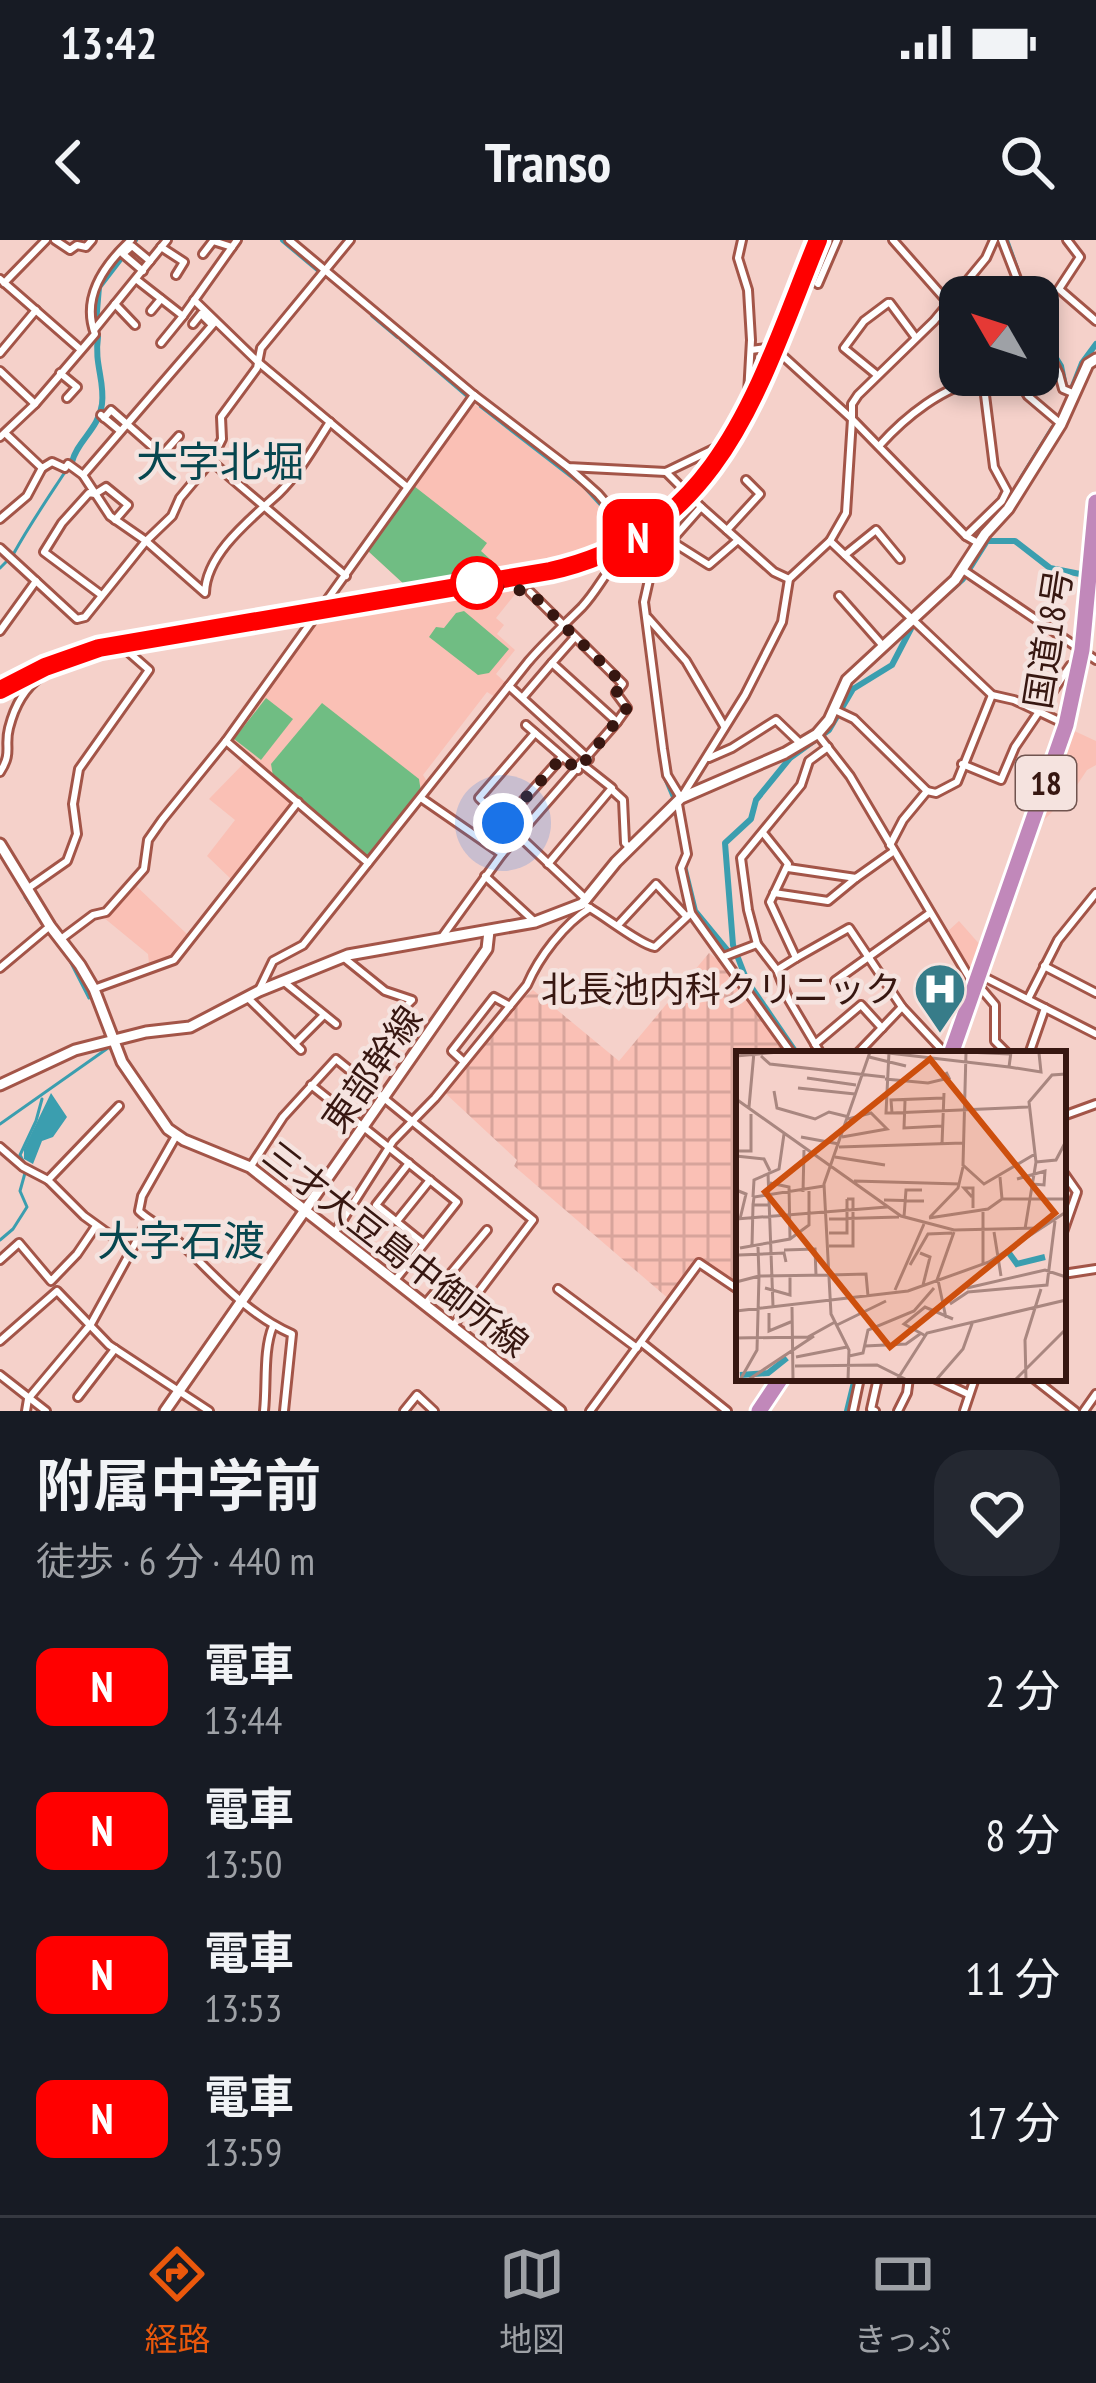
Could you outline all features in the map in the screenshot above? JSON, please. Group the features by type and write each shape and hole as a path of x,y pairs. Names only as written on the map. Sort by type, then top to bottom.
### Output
{"highway":[{"name":"国道18号","path":"950,1051 1089,655 1096,502"},
{"path":"759,1411 779,1381"}],"main road":[{"path":"0,1085 62,1055 190,1027 259,991 343,957 535,922 586,904 630,848 679,799 821,739 838,711 847,680 967,572 978,543 1008,509 1088,364 1096,359"},
{"path":"0,844 94,989 122,1062 176,1136"},
{"name":"東部幹線","path":"165,1411 487,949 489,931"},
{"name":"三才大豆島中御所線","path":"176,1136 250,1167 560,1411"}],"street":[{"path":"46,240 2,281 80,350"},
{"path":"55,240 70,250 77,245 86,247 92,240"},
{"path":"94,331 93,288 131,240"},
{"path":"289,240 568,467 598,494 640,545 651,571 645,593 667,775 679,799 686,835 687,854 681,868 688,915"},
{"path":"0,548 77,619 85,616 172,516 180,498 211,461 222,439 221,416 258,362 261,348 350,240"},
{"path":"568,467 666,472 724,444 748,394 751,350 748,290 738,258 742,240"},
{"path":"818,284 837,240"},
{"path":"893,240 939,292"},
{"path":"1067,240 1080,257 1060,289 1096,321"},
{"path":"161,343 234,244 213,241 203,254"},
{"path":"967,276 994,241 1013,276"},
{"path":"42,468 2,435 35,404 164,244 184,262 176,275"},
{"path":"143,271 123,254 132,246 150,262"},
{"path":"136,280 183,316"},
{"path":"152,311 160,299"},
{"path":"194,300 214,323"},
{"path":"877,375 844,348 864,321 889,303 916,338"},
{"path":"115,304 135,325"},
{"path":"0,353 36,310"},
{"path":"679,799 745,695 782,622 789,579 830,541 846,513 852,404 939,311"},
{"path":"193,323 201,314 214,323 406,486"},
{"path":"83,476 214,323"},
{"path":"751,350 773,347 978,543"},
{"path":"0,371 35,404"},
{"path":"60,373 77,387 68,398"},
{"path":"1059,380 1063,389 1072,393"},
{"path":"61,939 116,903 144,869 148,840 226,741 474,395"},
{"path":"879,446 909,415 943,396"},
{"path":"966,536 1002,501 1006,491 994,467 986,396"},
{"path":"1028,396 1059,422"},
{"path":"103,416 111,410 122,427 162,455 178,436"},
{"path":"0,519 27,496 42,468 52,462 65,468 68,464 83,476 115,520 205,593 212,568 262,505 280,493 330,422"},
{"path":"211,461 346,576"},
{"path":"666,472 774,572 789,579"},
{"path":"727,530 760,494 746,480"},
{"path":"100,594 44,552 89,493 106,487 128,506 115,520"},
{"path":"701,507 671,541 709,566 738,540"},
{"path":"845,555 876,530 900,559"},
{"path":"830,541 992,695 1066,725"},
{"path":"259,991 273,961 302,945 618,556 640,545"},
{"path":"0,564 9,555"},
{"path":"498,572 500,586"},
{"path":"967,572 1089,655"},
{"path":"0,631 36,581"},
{"path":"442,938 502,854 627,708 616,693 623,684 530,592"},
{"path":"839,596 884,647"},
{"path":"648,618 686,661 724,726"},
{"path":"523,698 575,637"},
{"path":"0,772 10,752 8,730 22,690 43,674 124,648 149,670 79,769 73,804 77,834 67,861 28,884 27,891"},
{"path":"552,663 617,722"},
{"path":"962,764 1001,779 1015,747 1070,666"},
{"path":"509,686 623,800 625,843 630,848"},
{"path":"838,711 854,719 927,790 936,793 956,782 992,695"},
{"path":"705,759 776,720 800,744"},
{"path":"0,721 8,730"},
{"path":"526,725 562,757 583,764"},
{"path":"535,733 479,798 586,904 645,946 655,946 688,915"},
{"path":"818,1051 777,970 758,944 741,858 801,785 821,739 850,776 931,913 995,1005"},
{"path":"226,741 368,863"},
{"path":"503,823 562,757"},
{"path":"548,864 611,789"},
{"path":"774,893 828,901 892,848 903,820 927,790"},
{"path":"422,798 502,854"},
{"path":"94,989 174,960 298,802"},
{"path":"764,834 788,868 856,878"},
{"path":"788,868 770,902 796,958"},
{"path":"485,876 535,922"},
{"path":"619,924 656,884 730,954 790,1051"},
{"path":"1028,999 1070,922 1096,892"},
{"path":"335,1232 390,1146 510,1006 586,904"},
{"path":"835,981 931,913"},
{"path":"0,968 50,926"},
{"path":"777,970 849,928 902,1007 946,1051"},
{"path":"730,954 758,944"},
{"path":"343,957 385,991 412,1000 408,1004"},
{"path":"1044,966 1096,993"},
{"path":"283,981 335,1024"},
{"path":"976,982 1003,987 1096,1034"},
{"path":"1003,987 995,1005 995,1041 1005,1051"},
{"path":"247,997 298,1047 324,1015"},
{"path":"464,1062 452,1051 494,997 510,1006"},
{"path":"815,1044 861,1005 881,1028"},
{"path":"860,1051 902,1007"},
{"path":"1030,1051 1045,1008"},
{"path":"250,1167 283,1118 336,1059 533,1220 453,1326"},
{"path":"311,1085 457,1202 396,1279"},
{"path":"1066,1115 1096,1104"},
{"path":"48,1180 119,1106"},
{"path":"176,1136 138,1205 148,1220 166,1229 214,1280 273,1326 292,1334 284,1411"},
{"path":"0,1147 48,1180 96,1226 131,1250"},
{"path":"409,1163 376,1204 423,1243"},
{"path":"1066,1176 1077,1192 1066,1223"},
{"path":"397,1221 430,1180"},
{"path":"26,1411 28,1399 91,1324 148,1220"},
{"path":"51,1281 96,1226"},
{"path":"426,1303 487,1231"},
{"path":"0,1260 19,1243 57,1291 115,1349 209,1411"},
{"path":"590,1411 699,1264 736,1288"},
{"path":"1066,1274 1096,1269"},
{"path":"558,1289 727,1411"},
{"path":"0,1341 57,1291"},
{"path":"264,1411 266,1349 273,1326"},
{"path":"78,1397 115,1349"},
{"path":"0,1375 46,1411"},
{"path":"853,1411 859,1381"},
{"path":"875,1411 871,1409 877,1381"},
{"path":"898,1411 908,1381"},
{"path":"940,1381 968,1394"},
{"path":"964,1411 974,1381"},
{"path":"1037,1381 1079,1411 1096,1394"},
{"path":"404,1411 417,1395 434,1411"}],"shaded area":[{"path":"474,404 580,485 626,532 591,550 546,563 406,586 368,551"},
{"path":"520,588 496,618 504,625 497,634 515,650 496,674 507,684 497,698 487,692 423,775 428,783 368,857 234,747 233,734 322,613"},
{"path":"1068,728 1096,741 1096,765 1042,822 1038,820"},
{"path":"245,762 292,798 292,804 232,880 207,856 235,820 209,799"},
{"path":"135,885 188,935 169,957 149,963 148,954 103,917"},
{"path":"959,921 981,946 971,976 946,933"},
{"path":"709,953 727,967 785,1051 736,1051 736,1284 698,1258 670,1300 514,1166 517,1160 445,1093 533,990 619,1061"}],"green space":[{"path":"414,486 487,543 481,551 501,569 406,586 368,551"},
{"path":"464,611 509,649 489,673 478,675 429,637 436,627 444,628 456,613"},
{"path":"266,698 293,719 261,760 234,739"},
{"path":"322,703 419,779 421,792 368,856 273,776 271,764"}],"water":[{"path":"51,1093 67,1117 53,1137 42,1141 33,1164 24,1159 24,1149"}],"waterway":[{"path":"96,323 99,287 135,240"},
{"path":"283,240 320,271"},
{"path":"1006,240 1017,271"},
{"path":"373,315 398,336"},
{"path":"72,462 102,404 98,337"},
{"path":"402,339 470,397"},
{"path":"1069,396 1082,363 1096,344"},
{"path":"1059,363 1065,386"},
{"path":"482,406 584,485 619,523"},
{"path":"1022,478 1053,428"},
{"path":"14,553 65,472"},
{"path":"987,541 1015,541 1050,568 1080,574"},
{"path":"945,595 963,579 987,541"},
{"path":"0,568 9,559"},
{"path":"747,981 733,945 725,843 751,819 756,800 790,758 829,730 853,689 892,665 916,619"},
{"path":"666,778 674,797"},
{"path":"0,854 23,891"},
{"path":"684,866 695,911 732,956"},
{"path":"25,897 42,923"},
{"path":"68,957 89,998"},
{"path":"745,978 795,1051"},
{"path":"0,1124 108,1048"},
{"path":"24,1163 20,1155 42,1099"},
{"path":"0,1240 27,1207 20,1191 25,1173"},
{"path":"847,1411 854,1381"}],"railway":[{"path":"0,690 65,658 99,648 550,571 609,552 656,524 695,488 726,445 775,347 818,240"}],"train":[{"name":"N","path":"0,690 65,658 99,648 550,571 589,561 637,539 677,509 727,449 818,240"}],"place":[{"name":"北長池内科クリニック","path":"940,1035"}],"district":[{"name":"大字北堀","path":"220,462"},
{"name":"大字石渡","path":"181,1241"}],"route":[{"path":"477,583 530,592 623,684 616,693 627,708 578,770 562,757 503,823"}]}
